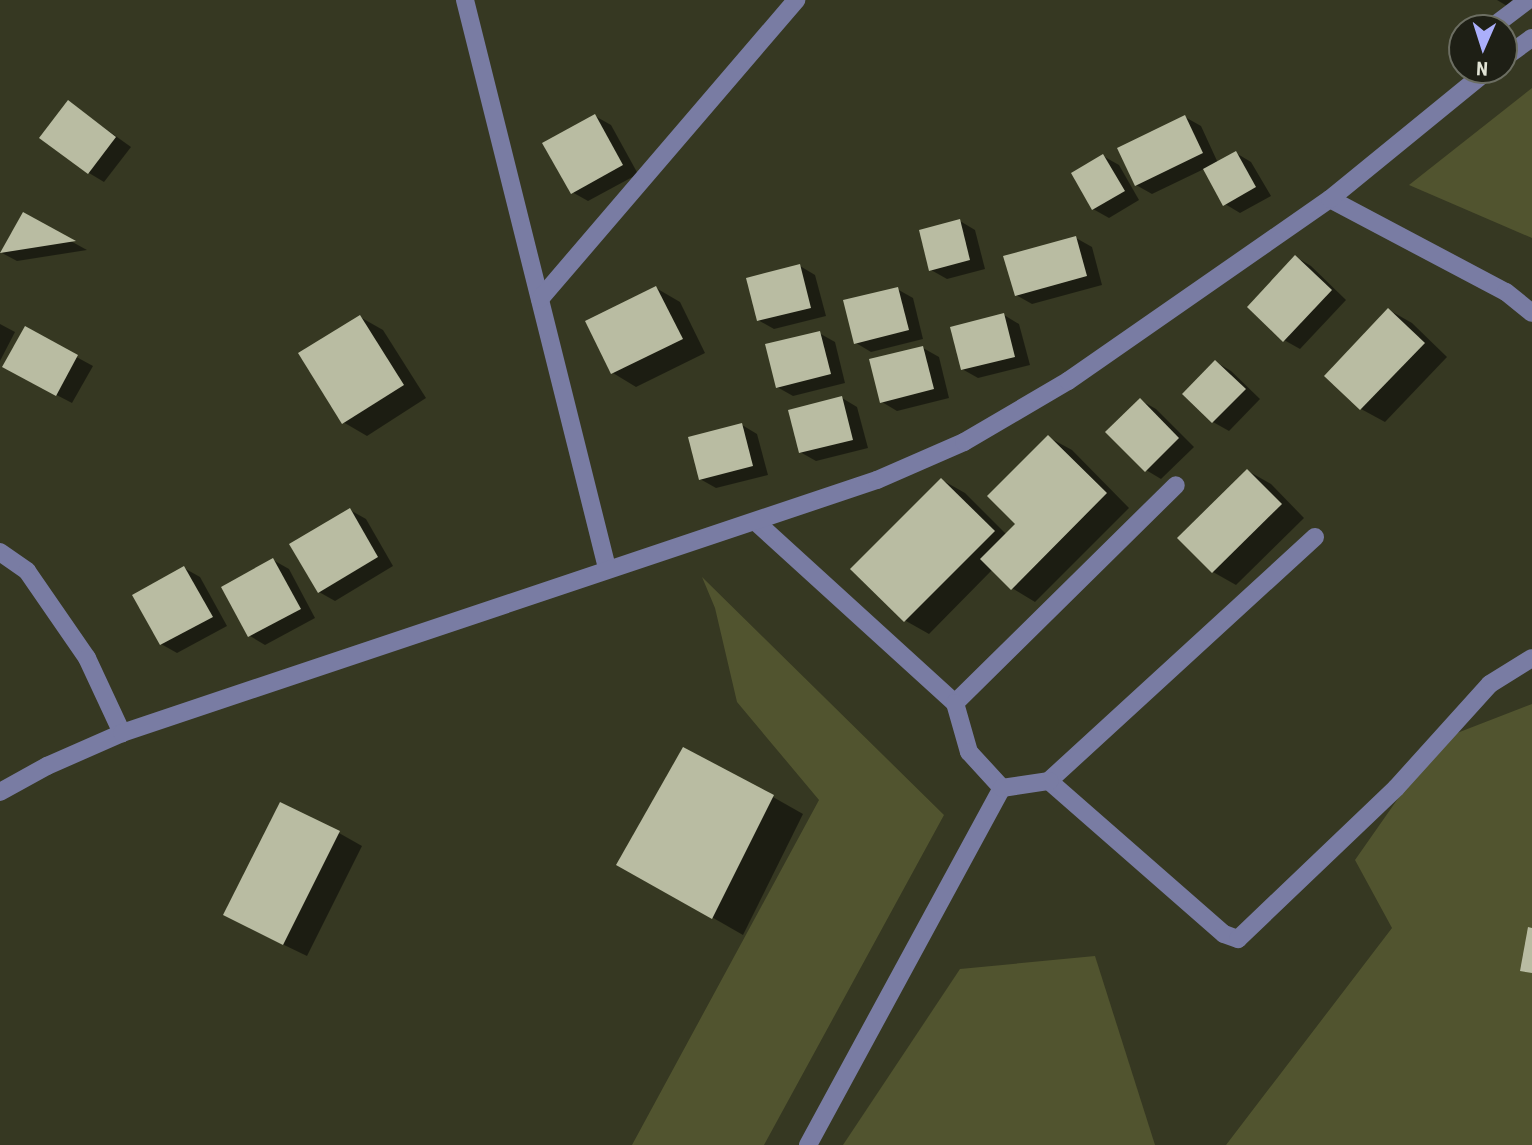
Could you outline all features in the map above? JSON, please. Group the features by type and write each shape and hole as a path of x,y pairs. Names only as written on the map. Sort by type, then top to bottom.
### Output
{"street":[{"path":"465,0 607,568"},
{"path":"540,299 796,0"},
{"path":"1510,14 1528,0"},
{"path":"0,792 47,766 122,733 607,568 756,522 877,480 964,442 1068,381 1330,199 1467,84"},
{"path":"1330,199 1506,292 1532,313"},
{"path":"955,703 1176,485"},
{"path":"756,522 955,703 968,752 1002,788"},
{"path":"1002,788 1049,781 1315,537"},
{"path":"0,552 27,571 87,658 122,733"},
{"path":"1049,781 1224,934 1238,939 1396,788 1490,684 1532,658"},
{"path":"808,1145 1002,788"}],"green space":[{"path":"1532,88 1532,238 1409,185"},
{"path":"702,577 944,815 764,1145 632,1145 819,800 737,702 715,608"},
{"path":"1532,704 1532,1145 1226,1145 1392,928 1355,860 1439,740"},
{"path":"1095,956 1155,1145 843,1145 960,969"}],"building":[{"path":"68,100 116,137 88,174 39,138"},
{"path":"595,114 623,165 571,194 542,143"},
{"path":"1185,115 1203,153 1135,186 1117,148"},
{"path":"1236,151 1256,187 1223,206 1203,169"},
{"path":"1103,154 1125,191 1092,210 1071,173"},
{"path":"23,212 76,241 0,253"},
{"path":"960,219 970,260 929,271 919,230"},
{"path":"1076,236 1087,276 1015,296 1003,256"},
{"path":"1295,255 1332,290 1283,342 1247,307"},
{"path":"800,264 811,308 757,321 746,278"},
{"path":"656,286 683,339 611,374 585,321"},
{"path":"898,287 909,330 854,344 843,300"},
{"path":"1388,308 1425,343 1360,410 1324,376"},
{"path":"1004,313 1015,357 961,370 950,327"},
{"path":"360,315 404,385 342,424 298,353"},
{"path":"25,326 78,355 56,396 2,367"},
{"path":"820,331 831,374 776,388 765,344"},
{"path":"923,346 934,389 880,403 869,359"},
{"path":"1215,360 1246,389 1212,423 1182,394"},
{"path":"842,396 853,440 799,453 788,410"},
{"path":"1140,398 1179,438 1145,472 1105,432"},
{"path":"742,423 753,466 699,480 688,437"},
{"path":"1048,435 1107,493 1011,590 980,559 1015,524 987,496"},
{"path":"1247,469 1282,504 1212,573 1177,538"},
{"path":"941,478 995,531 904,622 850,569"},
{"path":"350,508 378,557 318,593 289,544"},
{"path":"273,558 301,609 248,637 221,587"},
{"path":"184,566 213,617 160,645 132,595"},
{"path":"683,747 774,795 712,919 616,865"},
{"path":"280,802 340,831 283,945 223,915"},
{"path":"1528,927 1532,928 1532,973 1520,971"}]}
